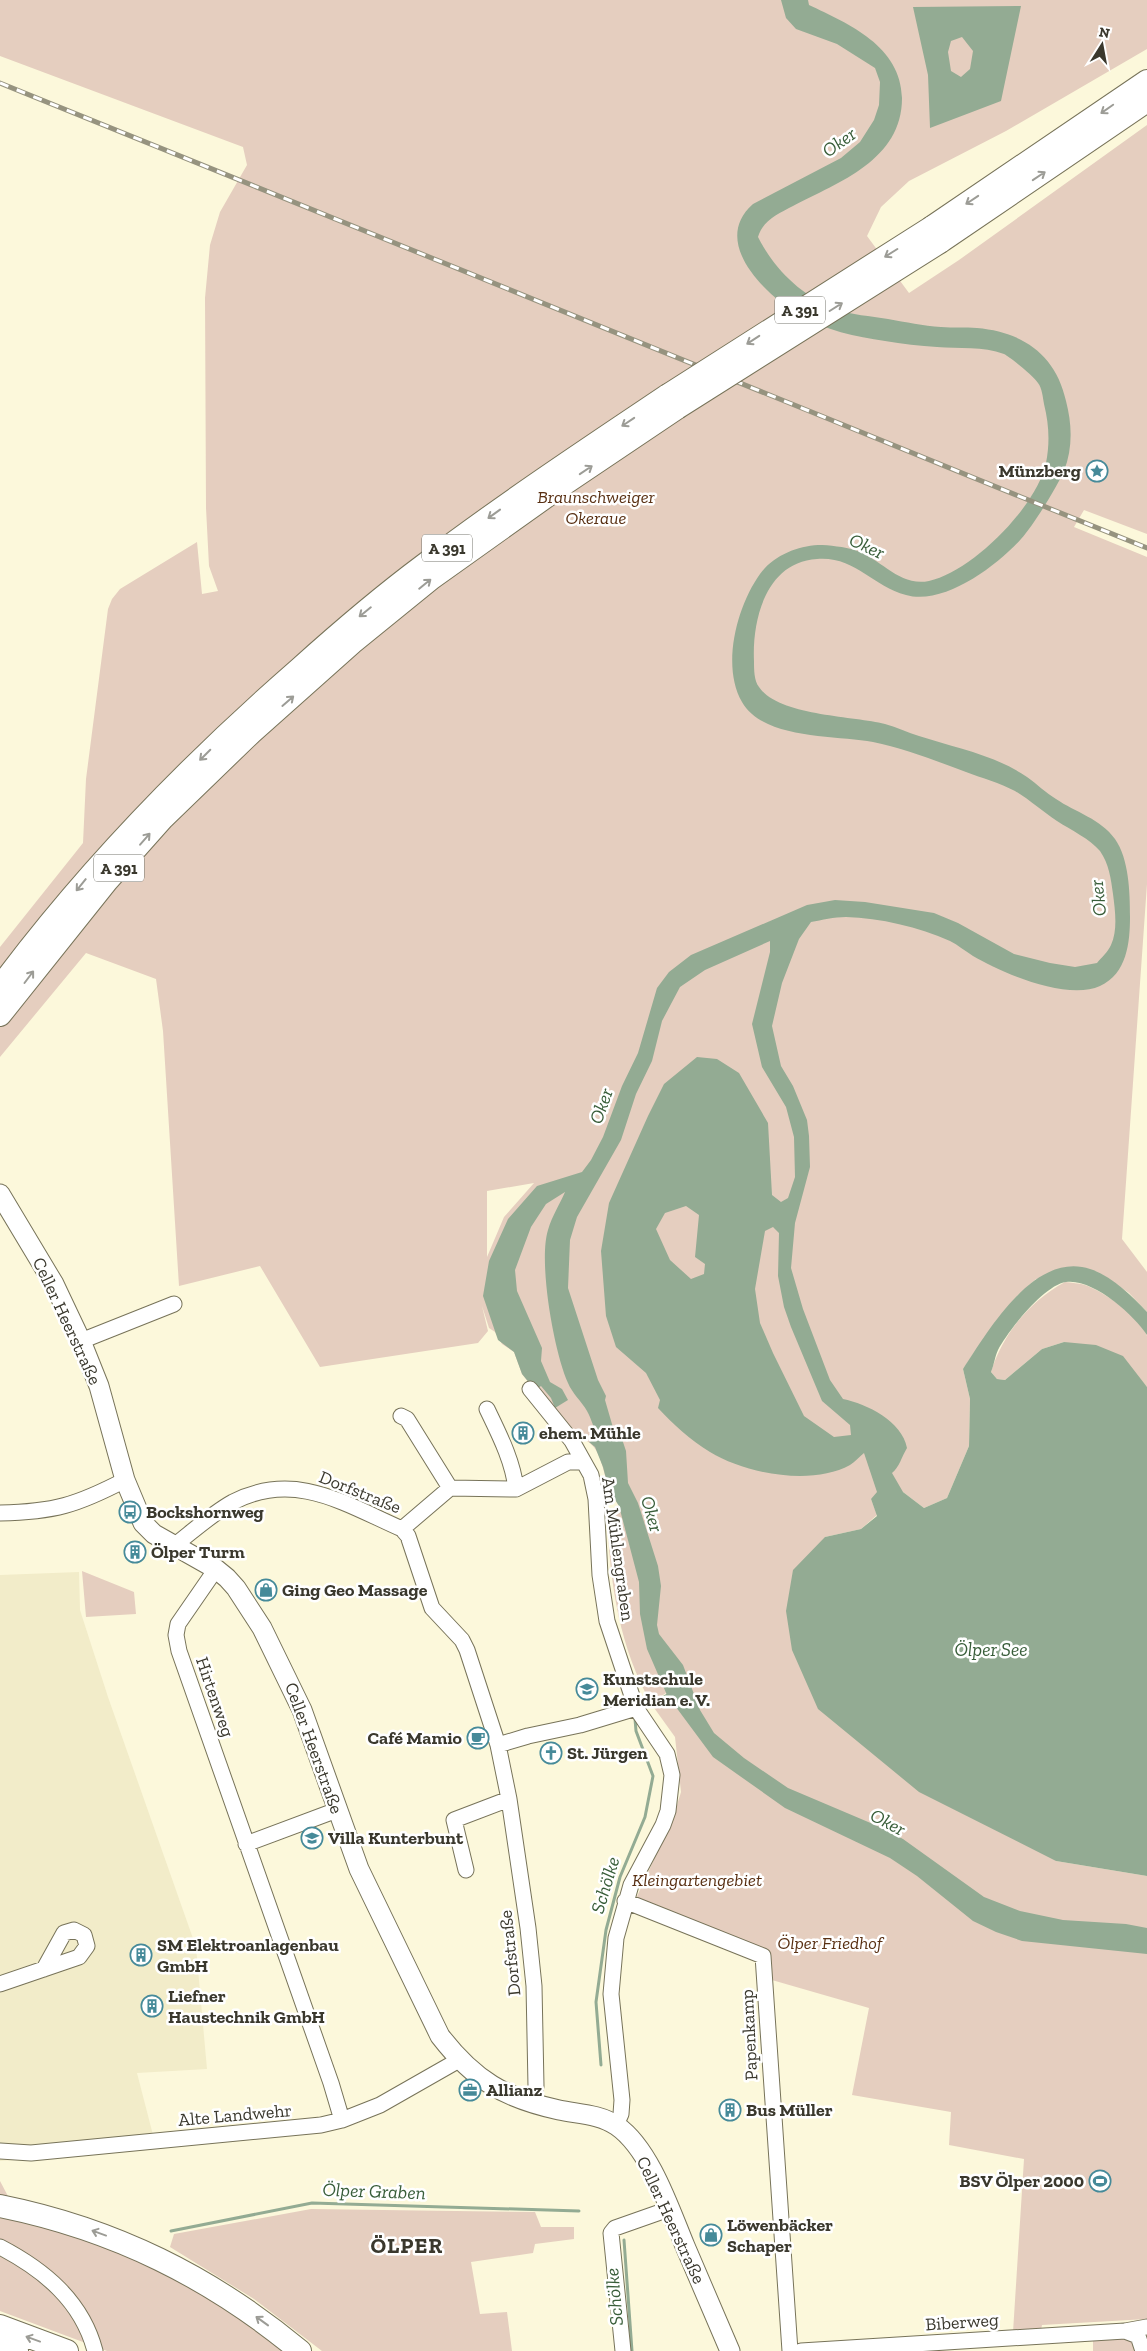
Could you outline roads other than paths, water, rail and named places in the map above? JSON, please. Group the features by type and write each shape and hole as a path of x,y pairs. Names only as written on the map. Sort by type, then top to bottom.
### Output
{"highway":[{"name":"A 391","path":"936,234 1147,81"},
{"name":"A 391","path":"0,1016 83,910 245,727 341,631 423,565 552,472 780,323 936,234 1147,101"},
{"name":"A 391","path":"0,987 98,865 151,808 245,727"},
{"path":"0,2206 62,2221 138,2248 211,2287 276,2330 300,2351"},
{"path":"0,2326 67,2351"},
{"path":"0,2344 17,2351"}],"main road":[{"name":"Celler Heerstraße","path":"0,1194 54,1284 81,1341 99,1386 125,1480 143,1523 154,1534 216,1569 236,1588 262,1628 289,1680 314,1740 359,1869 440,2036 459,2060 479,2078 492,2086 532,2103 596,2117 616,2125 631,2138 640,2151 669,2209 730,2351"}],"street":[{"path":"81,1341 174,1304"},
{"name":"Am Mühlengraben","path":"530,1389 572,1441 582,1462 591,1475 594,1486 600,1576 607,1621 636,1708 668,1754 672,1775 668,1811 663,1825 639,1868 625,1901 616,1938 611,1994 622,2100 621,2114 616,2125"},
{"path":"487,1409 502,1442 516,1489"},
{"path":"401,1416 407,1420 450,1488 402,1529"},
{"name":"Am Mühlengraben","path":"450,1488 516,1489 568,1462 582,1462"},
{"path":"0,1513 49,1510 92,1497 125,1480"},
{"name":"Dorfstraße","path":"175,1545 233,1502 274,1488 288,1487 317,1494 402,1529 413,1545 432,1608 462,1640 467,1650 498,1745 509,1799 528,1928 534,1986 536,2086 532,2103"},
{"name":"Hirtenweg","path":"216,1569 178,1624 176,1635 193,1694 328,2075 342,2120"},
{"path":"498,1745 528,1736 580,1726 636,1708"},
{"path":"466,1870 454,1820 509,1799"},
{"path":"246,1844 337,1810"},
{"name":"Papenkamp","path":"625,1901 763,1956 790,2351"},
{"path":"0,1984 44,1969"},
{"name":"Alte Landwehr","path":"0,2151 31,2153 322,2125 342,2120 380,2105 459,2060"},
{"path":"623,2351 611,2233 615,2228 669,2209"},
{"path":"0,2247 43,2273 73,2303 85,2322 95,2351"},
{"name":"Biberweg","path":"801,2351 1125,2331 1147,2327"},
{"path":"1125,2331 1138,2336 1143,2351"}],"water":[{"name":"Ölper See","path":"781,0 808,0 809,5 856,29 883,51 893,64 899,80 902,98 899,119 891,138 880,153 848,178 777,215 763,226 758,237 772,260 800,289 835,309 854,314 928,326 994,330 1023,341 1046,359 1054,371 1066,401 1071,436 1069,454 1064,471 1056,487 1026,533 998,561 952,589 936,595 921,597 906,595 894,591 853,567 830,559 817,559 800,563 785,570 774,582 760,612 754,645 756,682 769,697 782,704 817,713 889,725 915,735 961,748 1015,769 1052,797 1103,826 1115,839 1120,847 1126,866 1130,917 1128,947 1116,974 1100,986 1086,990 1053,988 1017,977 985,963 950,941 886,921 846,917 811,922 799,939 782,983 772,1026 781,1066 793,1086 807,1120 809,1136 810,1167 795,1223 791,1268 803,1309 830,1380 843,1399 862,1405 882,1415 891,1422 904,1438 907,1448 899,1465 892,1473 903,1492 924,1508 947,1498 969,1446 970,1399 963,1369 997,1319 1028,1286 1045,1274 1063,1267 1082,1267 1091,1269 1109,1278 1126,1291 1147,1312 1147,1335 1123,1308 1100,1292 1077,1282 1066,1282 1057,1285 1037,1300 1018,1321 998,1350 991,1372 997,1379 1005,1380 1042,1349 1064,1342 1096,1345 1123,1356 1147,1387 1147,1876 1056,1861 919,1792 818,1709 792,1650 786,1611 793,1570 825,1537 861,1529 877,1516 871,1499 877,1492 864,1453 850,1465 835,1471 817,1475 798,1476 760,1471 725,1460 682,1432 658,1408 660,1400 646,1373 616,1347 606,1316 601,1251 609,1203 664,1084 697,1057 717,1059 739,1073 768,1123 772,1195 781,1202 788,1198 795,1177 794,1137 786,1107 762,1067 752,1024 770,952 770,941 705,970 680,987 662,1021 652,1061 636,1094 621,1140 577,1217 570,1240 568,1288 598,1380 606,1396 605,1400 614,1431 619,1430 626,1451 628,1483 638,1503 658,1566 661,1586 657,1625 659,1634 683,1665 700,1710 714,1733 744,1758 788,1788 880,1827 903,1839 984,1897 1020,1911 1063,1920 1126,1924 1147,1928 1147,1954 1022,1941 996,1932 973,1921 917,1876 890,1858 785,1808 713,1757 667,1695 647,1649 640,1614 639,1582 619,1506 609,1490 595,1447 589,1442 596,1439 597,1436 591,1420 570,1387 558,1351 546,1284 545,1244 548,1230 565,1192 546,1204 531,1227 515,1270 517,1291 542,1348 541,1361 550,1382 562,1389 568,1400 555,1408 551,1398 541,1386 535,1390 522,1374 514,1352 498,1340 483,1296 489,1261 508,1219 537,1186 582,1172 591,1160 603,1137 622,1086 638,1053 657,988 669,972 691,955 807,905 835,900 865,902 934,913 958,923 1014,954 1075,967 1097,963 1111,945 1115,933 1115,907 1108,866 1100,851 1086,839 1021,795 997,783 896,748 873,742 783,730 766,723 752,714 742,702 736,687 732,654 734,636 752,587 760,574 772,562 786,553 802,547 827,545 855,550 865,554 909,580 918,582 929,581 946,575 983,551 1016,517 1040,480 1046,463 1048,448 1047,419 1038,383 1022,367 1004,354 979,349 911,345 852,335 830,329 799,315 785,306 758,281 747,266 740,250 737,234 741,219 753,204 841,158 860,142 874,120 879,105 880,82 875,68 837,44 796,29 786,18","holes":["686,1206 699,1215 695,1257 705,1264 704,1274 691,1279 670,1260 656,1229 665,1213","773,1227 779,1233 778,1276 784,1307 791,1327 822,1401 850,1425 851,1435 834,1437 804,1416 760,1323 755,1289 765,1231"]},
{"path":"1021,6 1001,101 930,128 928,75 913,7","holes":["962,37 973,51 970,69 961,77 951,71 948,52 951,41"]}],"waterway":[{"name":"Schölke","path":"650,1706 669,1694"},
{"name":"Schölke","path":"601,2065 596,2002 606,1930 620,1877 645,1817 653,1776 636,1731 635,1719"},
{"name":"Ölper Graben","path":"171,2231 312,2203 579,2211"},
{"name":"Schölke","path":"624,2240 632,2351"}],"railway":[{"path":"0,83 1147,548"}],"place":[{"name":"Münzberg","path":"1097,471"},
{"name":"ehem. Mühle","path":"523,1433"},
{"name":"Bockshornweg","path":"130,1512"},
{"name":"Ölper Turm","path":"135,1552"},
{"name":"Ging Geo Massage","path":"266,1590"},
{"name":"Kunstschule Meridian e. V.","path":"587,1689"},
{"name":"Café Mamio","path":"478,1738"},
{"name":"St. Jürgen","path":"551,1753"},
{"name":"Villa Kunterbunt","path":"312,1838"},
{"name":"SM Elektroanlagenbau GmbH","path":"141,1955"},
{"name":"Liefner Haustechnik GmbH","path":"152,2006"},
{"name":"Allianz","path":"470,2090"},
{"name":"Bus Müller","path":"730,2110"},
{"name":"BSV Ölper 2000","path":"1100,2181"},
{"name":"Löwenbäcker Schaper","path":"711,2235"}],"district":[{"name":"ÖLPER","path":"407,2245"}],"water label":[{"name":"Oker","path":"839,142"},
{"name":"Oker","path":"867,546"},
{"name":"Oker","path":"1098,898"},
{"name":"Oker","path":"601,1106"},
{"name":"Oker","path":"652,1514"},
{"name":"Oker","path":"888,1822"}],"park label":[{"name":"Braunschweiger Okeraue","path":"596,507"},
{"name":"Kleingartengebiet","path":"697,1880"},
{"name":"Ölper Friedhof","path":"830,1943"}]}
